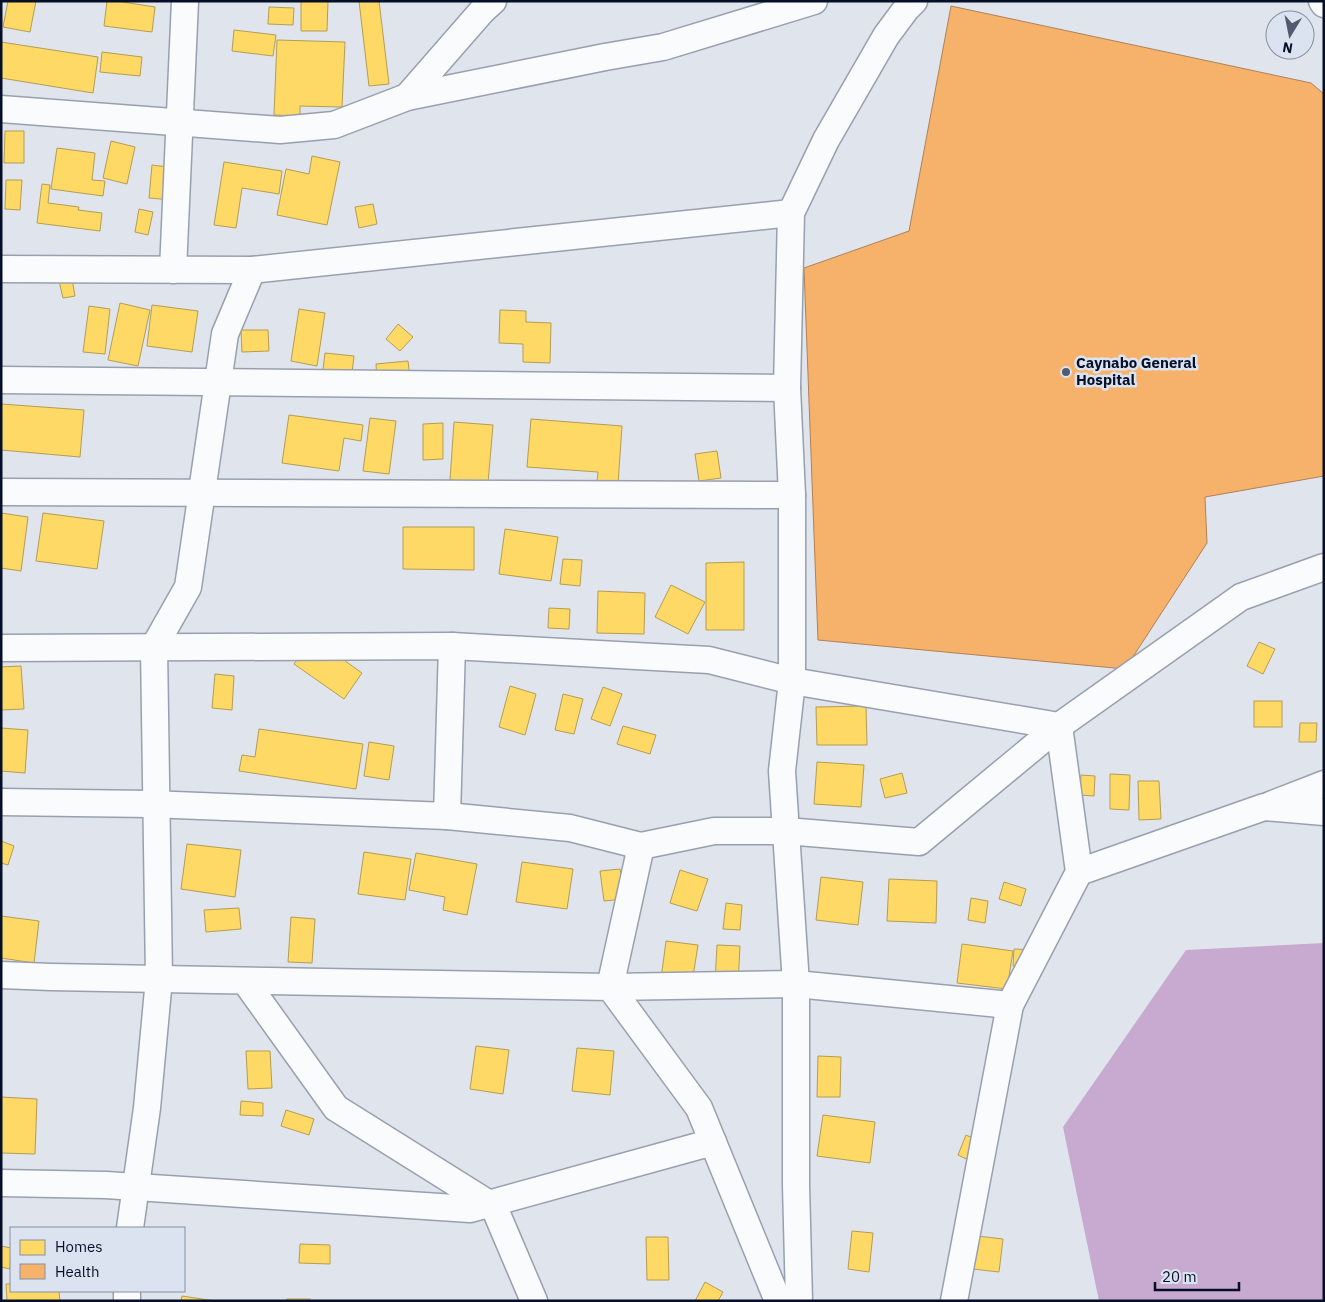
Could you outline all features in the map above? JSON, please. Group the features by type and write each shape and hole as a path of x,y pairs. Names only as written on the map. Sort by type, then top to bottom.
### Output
{"street":[{"path":"173,270 185,1"},
{"path":"408,97 482,11 494,1"},
{"path":"1,109 280,130 334,125 408,97 605,56 663,47 814,1"},
{"path":"799,1301 796,1185 796,984 782,772 792,681 792,495 788,388 791,213 826,140 886,36 914,1"},
{"path":"1,269 252,270 791,213"},
{"path":"130,1227 146,1108 158,979 154,647 188,587 225,334 252,270"},
{"path":"1,380 788,388"},
{"path":"1,492 792,495"},
{"path":"1,802 156,804 447,816 570,828 641,846 714,831 786,831 919,842 1059,726 1241,597 1324,567"},
{"path":"447,816 452,646"},
{"path":"1,648 452,646 709,660 792,681 1059,726"},
{"path":"954,1301 1010,1005 1079,872 1059,726"},
{"path":"1079,872 1324,784"},
{"path":"1264,807 1324,812"},
{"path":"641,846 610,987 698,1108 778,1301"},
{"path":"1,975 610,987 796,984 1010,1005"},
{"path":"245,981 336,1108 494,1207 534,1301"},
{"path":"1,1183 106,1185 470,1209 712,1142"}],"shaded area":[{"path":"1324,943 1324,1301 1099,1301 1063,1127 1186,950"}],"building: Homes":[{"path":"8,1 36,1 30,32 3,27"},
{"path":"107,1 155,7 152,32 104,26"},
{"path":"301,1 328,1 327,31 301,31"},
{"path":"359,1 379,1 389,84 369,86"},
{"path":"269,7 294,8 293,25 268,24"},
{"path":"234,30 276,35 273,56 232,51"},
{"path":"277,40 345,42 342,107 300,106 300,116 274,115"},
{"path":"1,42 98,57 93,93 1,78"},
{"path":"102,52 142,57 140,76 100,72"},
{"path":"5,131 24,131 24,163 4,163"},
{"path":"111,141 135,147 127,184 103,178"},
{"path":"57,148 95,153 92,180 105,181 103,196 51,189"},
{"path":"312,156 340,162 327,225 277,215 286,169 309,174"},
{"path":"224,162 282,171 279,194 242,188 236,228 214,225"},
{"path":"152,165 176,168 172,200 149,198"},
{"path":"6,180 22,180 20,210 5,209"},
{"path":"42,184 50,185 48,203 79,207 78,210 102,213 100,231 37,223"},
{"path":"373,204 377,224 359,228 355,207"},
{"path":"139,209 153,212 148,235 135,232"},
{"path":"72,279 75,296 63,298 59,281"},
{"path":"120,303 150,310 138,366 108,360"},
{"path":"152,305 198,311 192,352 147,346"},
{"path":"89,306 110,309 105,354 83,352"},
{"path":"299,309 325,313 317,366 291,361"},
{"path":"500,310 526,311 526,322 551,323 550,363 523,362 523,344 499,343"},
{"path":"398,324 413,337 400,351 386,339"},
{"path":"241,330 268,330 269,351 242,352"},
{"path":"325,353 354,356 351,381 322,378"},
{"path":"408,361 410,378 377,382 376,364"},
{"path":"1,404 84,410 80,457 1,450"},
{"path":"289,415 363,425 361,441 344,438 339,471 282,463"},
{"path":"370,418 396,421 389,474 363,471"},
{"path":"531,419 622,426 618,484 597,482 598,472 527,467"},
{"path":"454,422 493,425 488,483 450,480"},
{"path":"443,423 443,459 423,460 423,424"},
{"path":"717,451 721,478 699,481 695,454"},
{"path":"1,513 28,517 21,571 1,568"},
{"path":"43,513 104,521 97,569 36,561"},
{"path":"403,527 474,527 474,570 403,569"},
{"path":"505,529 558,537 551,581 499,574"},
{"path":"563,559 582,560 580,586 560,584"},
{"path":"744,562 744,630 706,630 706,563"},
{"path":"671,585 705,602 688,634 655,617"},
{"path":"598,591 645,593 644,634 597,633"},
{"path":"549,608 570,609 569,629 548,628"},
{"path":"313,638 362,673 344,699 294,664"},
{"path":"1259,642 1275,649 1263,674 1247,666"},
{"path":"21,666 24,709 1,710 1,667"},
{"path":"215,674 234,676 232,710 212,708"},
{"path":"510,686 536,694 525,735 499,727"},
{"path":"603,687 622,694 610,726 591,719"},
{"path":"563,694 583,699 574,734 555,730"},
{"path":"1254,701 1282,701 1282,727 1254,727"},
{"path":"866,706 867,745 817,745 816,707"},
{"path":"1300,723 1317,723 1316,742 1299,742"},
{"path":"623,726 656,735 650,754 617,744"},
{"path":"1,728 28,730 25,773 1,771"},
{"path":"259,729 363,744 356,789 239,771 242,755 255,757"},
{"path":"369,742 394,746 389,780 364,776"},
{"path":"817,762 864,765 861,807 814,804"},
{"path":"902,773 907,793 885,798 880,779"},
{"path":"1110,774 1130,775 1129,810 1110,809"},
{"path":"1081,775 1095,776 1094,796 1080,795"},
{"path":"1138,781 1159,781 1161,819 1139,820"},
{"path":"1,841 14,846 8,865 1,863"},
{"path":"187,844 241,850 235,897 181,889"},
{"path":"364,852 411,859 405,900 358,894"},
{"path":"416,853 477,864 467,915 443,910 445,897 409,890"},
{"path":"522,862 573,869 567,909 516,902"},
{"path":"620,869 625,899 604,901 600,871"},
{"path":"680,870 708,879 697,911 670,903"},
{"path":"821,877 863,882 858,925 816,920"},
{"path":"889,879 937,881 936,923 887,921"},
{"path":"1004,882 1026,889 1021,906 999,899"},
{"path":"971,898 988,901 985,923 968,920"},
{"path":"726,903 742,905 740,930 723,929"},
{"path":"239,908 241,929 206,932 204,910"},
{"path":"1,916 39,921 34,963 1,958"},
{"path":"291,917 315,919 312,963 288,962"},
{"path":"666,941 698,945 692,983 661,979"},
{"path":"962,944 1013,951 1007,989 957,983"},
{"path":"717,945 740,946 738,984 715,983"},
{"path":"1014,949 1032,950 1031,967 1013,966"},
{"path":"476,1046 509,1050 503,1094 470,1089"},
{"path":"577,1048 614,1051 610,1095 572,1091"},
{"path":"246,1051 270,1051 272,1088 248,1089"},
{"path":"818,1056 841,1057 840,1097 817,1097"},
{"path":"1,1097 37,1099 35,1154 1,1153"},
{"path":"241,1101 263,1103 263,1116 240,1115"},
{"path":"286,1110 314,1119 309,1135 281,1126"},
{"path":"823,1115 875,1122 870,1163 817,1156"},
{"path":"966,1135 983,1143 975,1163 958,1155"},
{"path":"852,1231 873,1233 869,1272 848,1269"},
{"path":"977,1236 1003,1239 999,1272 973,1269"},
{"path":"646,1237 668,1237 669,1280 647,1280"},
{"path":"300,1244 330,1245 330,1264 299,1263"},
{"path":"1,1246 10,1248 10,1269 1,1267"},
{"path":"705,1282 723,1292 718,1301 695,1301"},
{"path":"6,1284 10,1284 10,1292 59,1292 60,1301 7,1301"},
{"path":"182,1296 215,1301 181,1301"},
{"path":"287,1299 310,1299 310,1301 287,1301"}],"building: Health":[{"name":"Caynabo General Hospital","path":"951,6 1311,83 1324,94 1324,476 1205,497 1207,543 1125,669 818,640 804,268 909,231"}],"place":[{"name":"Caynabo General Hospital","path":"1066,372"}]}
